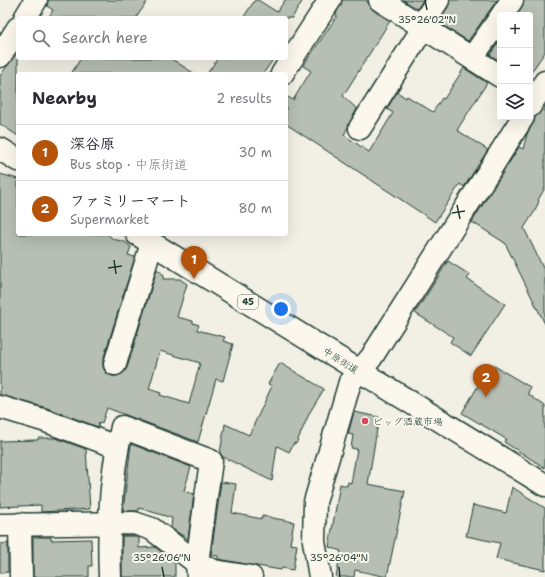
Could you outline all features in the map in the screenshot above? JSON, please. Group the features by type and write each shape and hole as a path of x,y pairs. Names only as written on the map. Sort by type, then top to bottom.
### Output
{"street":[{"path":"26,16 36,0"},
{"path":"283,72 330,0"},
{"path":"380,0 497,74"},
{"path":"360,128 418,36 421,26 438,0"},
{"path":"504,12 512,0"},
{"path":"472,58 497,22"},
{"path":"0,56 16,31"},
{"path":"320,577 314,541 315,502 350,382 358,371 371,358 521,120"},
{"path":"0,149 16,159"},
{"path":"115,364 145,239"},
{"name":"中原街道","path":"145,239 545,485"},
{"path":"0,407 43,420 117,447"},
{"path":"110,577 108,522 117,447 122,426 211,462 198,570"},
{"path":"21,577 10,524 108,522 134,523 152,529 198,570 251,577"}],"building":[{"path":"48,0 148,0 137,16 49,16 53,10 47,6"},
{"path":"255,0 258,0 277,12 285,0 303,0 292,18 288,18 288,16 244,16"},
{"path":"342,0 366,0 373,10 390,21 343,96 357,109 344,135 369,152 393,113 387,109 397,92 406,98 407,96 433,112 442,98 444,99 464,68 487,83 457,130 488,150 464,187 460,184 435,222 288,125 288,97 293,100 311,71 303,66 337,16 336,14"},
{"path":"403,0 423,0 417,9"},
{"path":"450,0 497,0 468,41 438,22 448,7"},
{"path":"524,0 545,0 545,52 533,70 533,12 518,12"},
{"path":"497,44 497,59 490,55"},
{"path":"16,54 16,60 18,60 18,72 16,72 16,135 0,124 0,76"},
{"path":"80,60 173,60 192,72 72,72"},
{"path":"217,60 273,60 264,72 208,72"},
{"path":"545,106 545,188 538,200 539,201 535,211 524,228 545,272 545,324 505,243 472,222 519,147 523,149 527,134 535,117"},
{"path":"0,174 16,178 16,236 109,236 113,239 125,242 131,247 128,255 135,257 103,360 103,367 106,373 112,376 117,376 123,373 127,368 157,269 164,275 163,279 180,279 187,284 177,317 193,321 193,323 199,325 197,330 225,337 223,341 233,344 223,381 216,379 198,442 107,408 102,423 99,422 98,427 47,408 0,395","holes":["160,351 200,363 189,404 160,395 161,393 149,389"]},
{"path":"448,261 470,275 467,279 505,304 471,356 450,342 453,337 415,313"},
{"path":"280,363 324,389 310,412 296,444 294,443 289,452 277,446 272,481 223,457 220,453 225,424 249,435 272,386 268,384"},
{"path":"491,364 530,387 528,394 545,406 545,468 504,442 506,439 462,413"},
{"path":"354,412 379,417 368,484 405,491 387,577 355,570 354,577 336,577 341,551 329,547 340,484 347,486 348,482 351,483 357,449 351,448 353,435 348,434"},
{"path":"38,438 55,438 86,449 90,509 41,512 41,505 0,507 0,441 38,440"},
{"path":"131,444 191,467 184,491 194,494 188,539 171,528 172,518 139,508 139,511 123,511"},
{"path":"221,482 236,484 232,513 262,519 262,516 294,522 290,544 297,545 293,570 282,568 281,570 218,559 218,556 211,555"},
{"path":"512,487 545,508 545,570 496,559 500,543 466,536 473,505 506,513"},
{"path":"122,536 139,538 139,548 155,547 175,562 175,577 122,577"},
{"path":"33,537 51,537 51,540 91,539 92,566 89,566 89,577 33,577"},
{"path":"8,543 8,572 0,573 0,544"}],"place":[{"name":"深谷原","path":"194,279"},
{"name":"ファミリーマート","path":"486,397"},
{"name":"ビッグ酒蔵市場","path":"365,421"}]}
